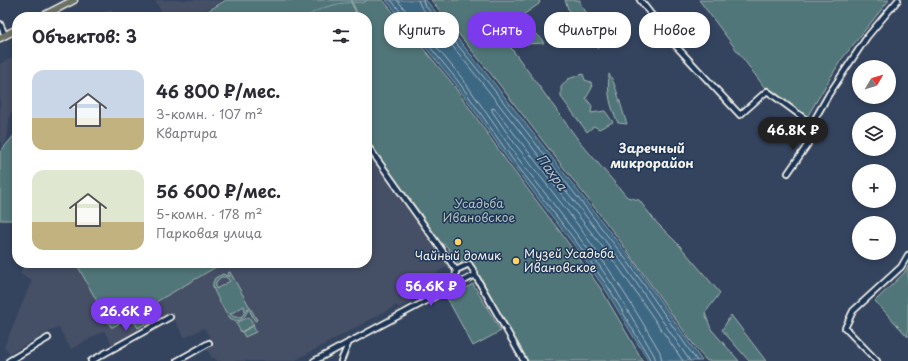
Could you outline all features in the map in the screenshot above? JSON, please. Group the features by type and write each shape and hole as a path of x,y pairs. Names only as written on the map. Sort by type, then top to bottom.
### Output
{"main road":[{"path":"51,12 74,0"},
{"path":"3,36 12,32"}],"street":[{"path":"640,0 676,45 740,115 767,91 812,124"},
{"path":"788,173 808,144 812,124 828,94 867,37 898,0"},
{"path":"0,24 3,36"},
{"path":"372,152 456,270 455,285"},
{"path":"877,361 845,328 853,311 901,267 908,255"},
{"path":"456,270 469,264 524,361"},
{"path":"315,361 455,285 475,276"},
{"path":"91,361 170,317"},
{"path":"9,361 48,338"},
{"path":"341,361 349,342"},
{"path":"176,361 209,343"}],"shaded area":[{"path":"155,0 223,0 203,12 161,12"},
{"path":"111,9 112,12 105,12"},
{"path":"12,58 12,113 10,114 7,139 3,146 0,141 0,64"},
{"path":"372,156 450,264 428,279 433,290 399,308 397,305 294,361 217,361 215,358 212,358 207,349 214,344 204,328 184,338 173,317 113,346 104,331 71,349 58,327 10,353 4,347 32,280 20,274 23,268 79,268 111,327 214,268 372,268"}],"green space":[{"path":"226,0 350,0 356,12 206,12"},
{"name":"Усадьба Ивановское","path":"351,0 383,0 393,12 384,12 384,48 423,48 452,83 507,162 601,289 643,361 526,361 470,258 458,263 445,244 442,246 421,214 372,148 372,12 357,12"},
{"path":"431,0 540,0 539,4 527,12 467,12 467,44 459,35 459,12 441,12"},
{"path":"565,0 580,0 580,3 586,12 571,12"},
{"path":"699,0 889,0 841,60 807,117 765,88 710,15 710,12 708,12"},
{"path":"536,34 540,37 544,43 536,43"},
{"path":"470,48 511,48 579,141 627,197 639,200 656,222 680,246 720,293 705,313 711,329 739,361 707,361 698,351 618,238"},
{"path":"583,74 585,80 591,82 592,88 586,98 592,106 591,113 605,111 613,122 599,129 594,126 587,132 561,97 561,87 568,79"},
{"path":"609,74 612,78 627,124 618,123 613,111 608,88"},
{"path":"12,138 12,220 0,220 0,152"},
{"path":"908,266 908,337 875,301 904,273"},
{"path":"79,268 214,268 113,327 111,327"},
{"path":"230,272 257,320 255,321 248,308 244,317 236,321 230,318 226,312 213,287 213,284 215,278 223,274 230,277 228,273","holes":["221,277 226,277 230,281 216,289 216,282","244,306 245,312 241,317 234,317 230,314"]},
{"path":"473,284 501,331 473,346 447,298"},
{"path":"145,313 150,321 138,328 133,320"},
{"path":"731,315 766,361 749,361 722,330"},
{"path":"249,317 254,325 241,332 236,323"},
{"path":"253,326 256,332 245,337 242,332"}],"water":[{"path":"386,0 426,0 436,12 396,12"},
{"name":"Пахра","path":"459,40 631,259 702,361 648,361 607,292 578,250 510,162 455,83 426,48 459,48"}],"waterway":[{"path":"314,12 325,7 341,3 362,3 368,0"}],"place":[{"name":"Чайный домик","path":"458,242"},
{"name":"Музей Усадьба Ивановское","path":"516,261"}],"district":[{"name":"Заречный микрорайон","path":"652,156"}]}
